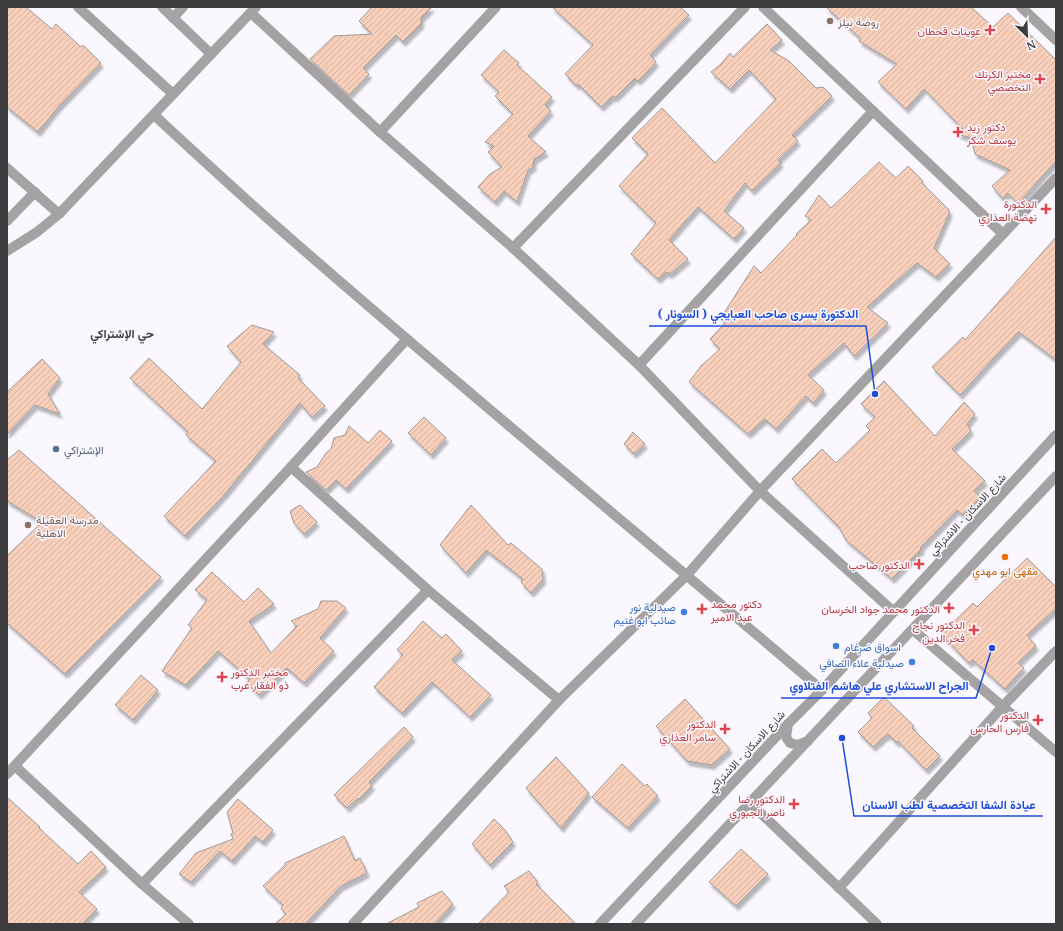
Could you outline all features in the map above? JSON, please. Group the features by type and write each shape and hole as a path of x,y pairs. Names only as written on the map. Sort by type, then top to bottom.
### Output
{"street":[{"path":"78,7 173,94"},
{"path":"162,7 210,54"},
{"path":"173,18 183,7"},
{"path":"380,132 496,7"},
{"path":"513,248 745,7"},
{"path":"763,7 1003,234"},
{"path":"1021,7 1056,40"},
{"path":"7,251 37,232 59,214 253,10 380,132 513,248 639,365 760,491 894,612"},
{"path":"639,365 873,111"},
{"path":"154,115 274,224 407,339 822,690"},
{"path":"7,168 59,214"},
{"path":"353,924 559,700 687,575 760,491 1056,178"},
{"path":"7,221 35,192"},
{"path":"7,774 291,467 407,339"},
{"name":"شارع الاسكان - الاشتراكي","path":"600,924 788,724 822,690 1056,435"},
{"path":"291,467 428,590 559,700"},
{"path":"643,922 750,803 1056,476"},
{"path":"142,884 428,590"},
{"path":"913,630 1056,752"},
{"path":"839,888 1003,706 1056,651"},
{"path":"788,724 786,737 790,743 798,745 808,741"},
{"path":"15,766 142,884 189,924"},
{"path":"750,803 877,924"}],"building":[{"path":"7,7 26,7 52,29 56,24 81,47 83,45 101,63 59,106 38,132 7,107"},
{"path":"372,7 432,7 421,18 421,24 403,42 396,35 363,68 369,74 349,95 310,59 334,36 372,34 359,21"},
{"path":"552,7 680,7 689,15 650,55 656,62 648,71 638,81 635,78 616,97 612,97 601,107 578,84 577,86 565,74 593,45"},
{"path":"826,7 971,7 993,27 1008,13 1056,60 1056,161 1018,204 1008,193 1003,199 992,186 1010,170 975,154 971,138 957,134 963,129 924,89 906,109 878,82 897,64 859,41 861,39"},
{"path":"767,24 782,40 770,50 789,61 816,88 823,87 832,96 792,135 798,141 778,160 781,163 752,191 745,183 724,211 744,228 734,239 698,207 669,240 688,259 670,274 666,272 658,279 631,254 656,223 619,186 648,154 632,138 662,108 715,163 776,99 749,70 730,89 711,72 721,64 730,53 733,57"},
{"path":"504,50 519,63 517,65 552,97 545,105 551,111 528,136 546,152 534,159 533,167 528,170 517,202 504,191 495,202 478,187 490,174 502,167 488,152 494,146 485,142 513,114 495,96 499,92 481,75"},
{"path":"879,162 896,178 908,166 923,181 921,182 949,210 949,214 934,248 950,264 936,277 917,263 867,307 888,323 854,356 844,343 808,375 824,390 813,403 806,396 776,429 765,419 748,434 689,382 701,366 720,349 710,339 725,323 721,320 726,315 724,313 754,266 761,273 797,235 796,234 811,220 805,216 819,195 831,208"},
{"path":"1056,237 1056,360 1019,332 960,395 932,367 963,337 965,340"},
{"path":"252,325 274,332 263,344 300,375 298,378 325,406 312,417 300,403 224,495 185,536 164,516 216,461 186,435 188,432 130,378 149,358 202,409 241,362 227,346"},
{"path":"42,359 60,378 48,394 60,414 35,405 7,434 7,392"},
{"path":"884,381 935,436 964,402 975,414 967,424 971,431 952,449 985,481 974,491 981,497 963,515 957,510 920,548 922,549 892,579 846,540 839,527 792,479 822,449 836,463 870,430 866,426 875,417 861,404"},
{"path":"424,417 446,438 431,455 408,433"},
{"path":"349,426 368,443 380,430 392,441 346,489 336,480 326,490 306,472 317,467 326,453 331,449 334,438 345,435"},
{"path":"633,432 645,444 634,454 624,444"},
{"path":"19,450 161,577 65,674 7,623 7,556 42,522 7,501 7,460"},
{"path":"300,505 317,522 304,534 294,523 290,511"},
{"path":"471,505 508,545 511,543 542,569 543,580 531,593 521,582 523,579 486,550 466,573 440,545"},
{"path":"1027,558 1056,587 1056,609 1027,635 1036,646 1018,663 1024,668 1005,689 973,660 969,663 941,634 973,603 977,607"},
{"path":"212,572 244,602 258,588 274,604 249,621 271,653 297,626 291,621 318,609 321,601 337,601 346,608 320,638 334,651 304,683 287,668 259,695 247,683 250,679 218,651 186,685 162,671 192,628 188,625 207,600 195,590"},
{"path":"423,621 442,638 446,634 462,651 452,660 491,695 470,717 432,682 402,713 374,687 403,655 397,650"},
{"path":"141,675 158,690 133,720 115,705"},
{"path":"884,697 914,726 912,728 940,756 926,770 898,741 897,743 888,734 873,747 858,732 872,718 868,713"},
{"path":"685,699 730,749 712,765 687,761 656,726"},
{"path":"404,727 413,737 369,782 372,786 347,808 334,795"},
{"path":"556,757 589,793 561,828 526,788"},
{"path":"622,764 645,786 647,784 658,796 628,828 592,797"},
{"path":"7,797 78,864 91,851 106,867 79,892 97,909 82,924 7,924"},
{"path":"238,799 273,830 263,842 255,836 232,861 220,851 191,882 179,874 196,853 233,839 231,834 233,833 227,812"},
{"path":"494,819 505,830 513,842 490,865 472,844"},
{"path":"344,836 355,861 360,858 367,873 341,886 305,924 275,924 286,914 281,909 283,905 263,886 285,865 285,863"},
{"path":"741,849 768,874 736,906 709,882"},
{"path":"529,871 538,882 536,884 576,924 478,924 509,892 504,886"},
{"path":"442,891 453,904 435,924 386,924 419,907 417,903"}],"place":[{"name":"روضة نيلز","path":"830,21"},
{"name":"عوينات قحطان","path":"990,30"},
{"name":"مختبر الكرنك التخصصي","path":"1040,79"},
{"name":"دكتور زيد يوسف شكر","path":"958,132"},
{"name":"الدكتورة نهضة العذاري","path":"1046,209"},
{"name":"الدكتورة يسرى صاحب العبايجي ( السونار )","path":"875,394"},
{"name":"الإشتراكي","path":"56,449"},
{"name":"مدرسة العقيلة الاهلية","path":"28,525"},
{"name":"مقهى ابو مهدي","path":"1005,557"},
{"name":"الدكتور صاحب","path":"919,564"},
{"name":"الدكتور محمد جواد الخرسان","path":"949,608"},
{"name":"دكتور محمد عبد الامير","path":"702,609"},
{"name":"صيدلية نور صائب ابو غنيم","path":"684,612"},
{"name":"الدكتور نجاح فخر الدين","path":"974,630"},
{"name":"اسواق ضرغام","path":"836,646"},
{"name":"الجراح الاستشاري علي هاشم الفتلاوي","path":"992,648"},
{"name":"صيدلية علاء الصافي","path":"912,662"},
{"name":"مختبر الدكتور ذو الفقار عرب","path":"222,677"},
{"name":"الدكتور فارس الحارس","path":"1038,720"},
{"name":"الدكتور سامر العذاري","path":"725,729"},
{"name":"عيادة الشفا التخصصية لطب الاسنان","path":"842,738"},
{"name":"الدكتور رضا ناصر الجبوري","path":"794,804"}],"district":[{"name":"حي الإشتراكي","path":"122,333"}]}
